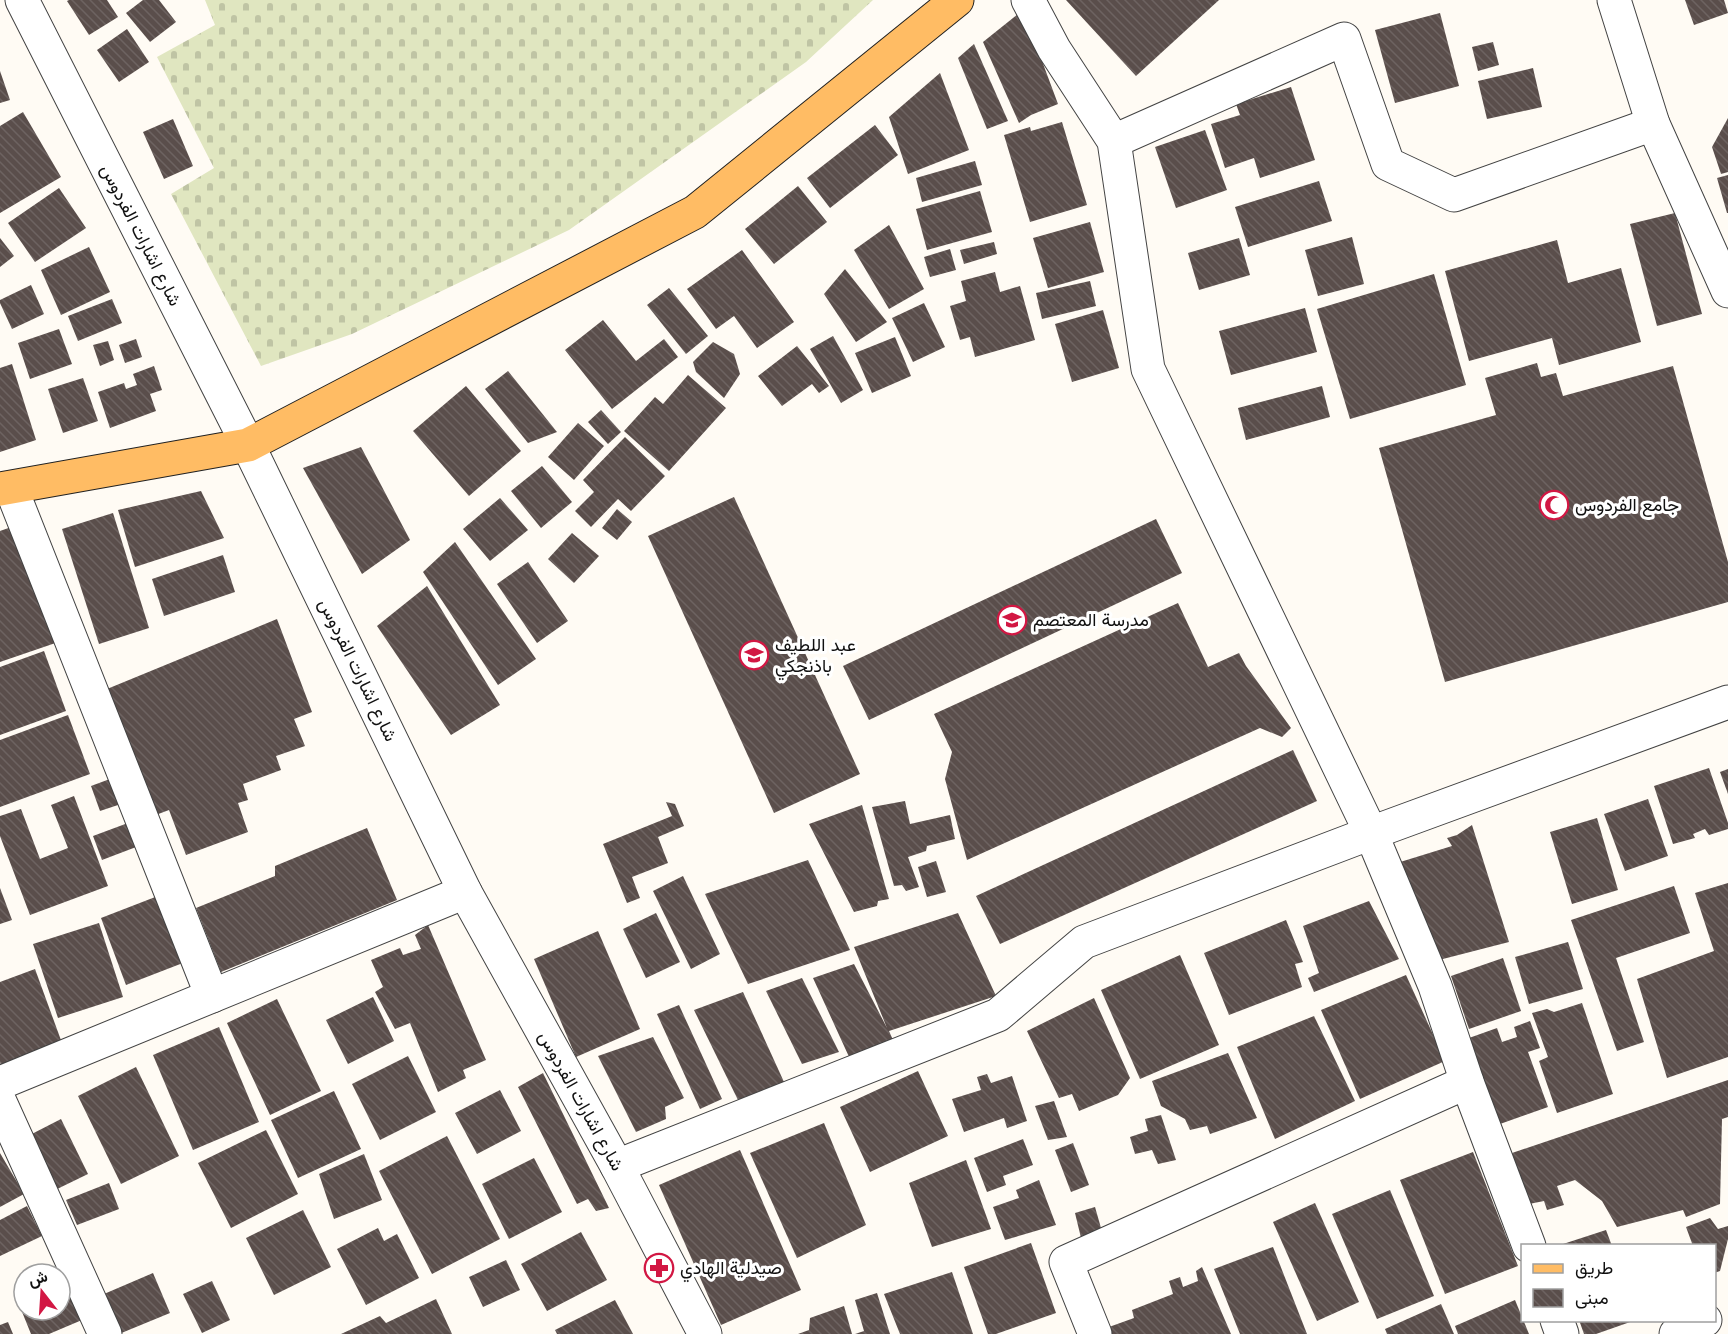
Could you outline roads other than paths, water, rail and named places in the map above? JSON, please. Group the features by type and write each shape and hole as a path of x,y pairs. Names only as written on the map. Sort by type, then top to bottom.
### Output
{"main road":[{"path":"6,488 248,445 695,212 957,0"}],"street":[{"name":"شارع اشارات الفردوس","path":"22,0 248,445 465,892 617,1166 705,1334"},
{"path":"1028,0 1054,49 1114,141 1148,369 1371,833 1435,986 1467,1082 1529,1244"},
{"path":"1614,0 1653,124 1728,291"},
{"path":"1114,141 1344,39 1388,164 1454,195 1653,124"},
{"path":"6,488 212,996"},
{"path":"617,1166 998,1015 1084,942 1371,833 1728,702"},
{"path":"0,1083 465,892"},
{"path":"1095,1334 1066,1262 1467,1082"},
{"path":"0,1102 105,1334"},
{"path":"1724,1334 1728,1317"},
{"path":"1676,1334 1701,1322"}],"place":[{"name":"جامع الفردوس","path":"1554,505"},
{"name":"مدرسة المعتصم","path":"1012,620"},
{"name":"عبد اللطيف باذنجكي","path":"754,655"},
{"name":"صيدلية الهادي","path":"659,1268"}]}
